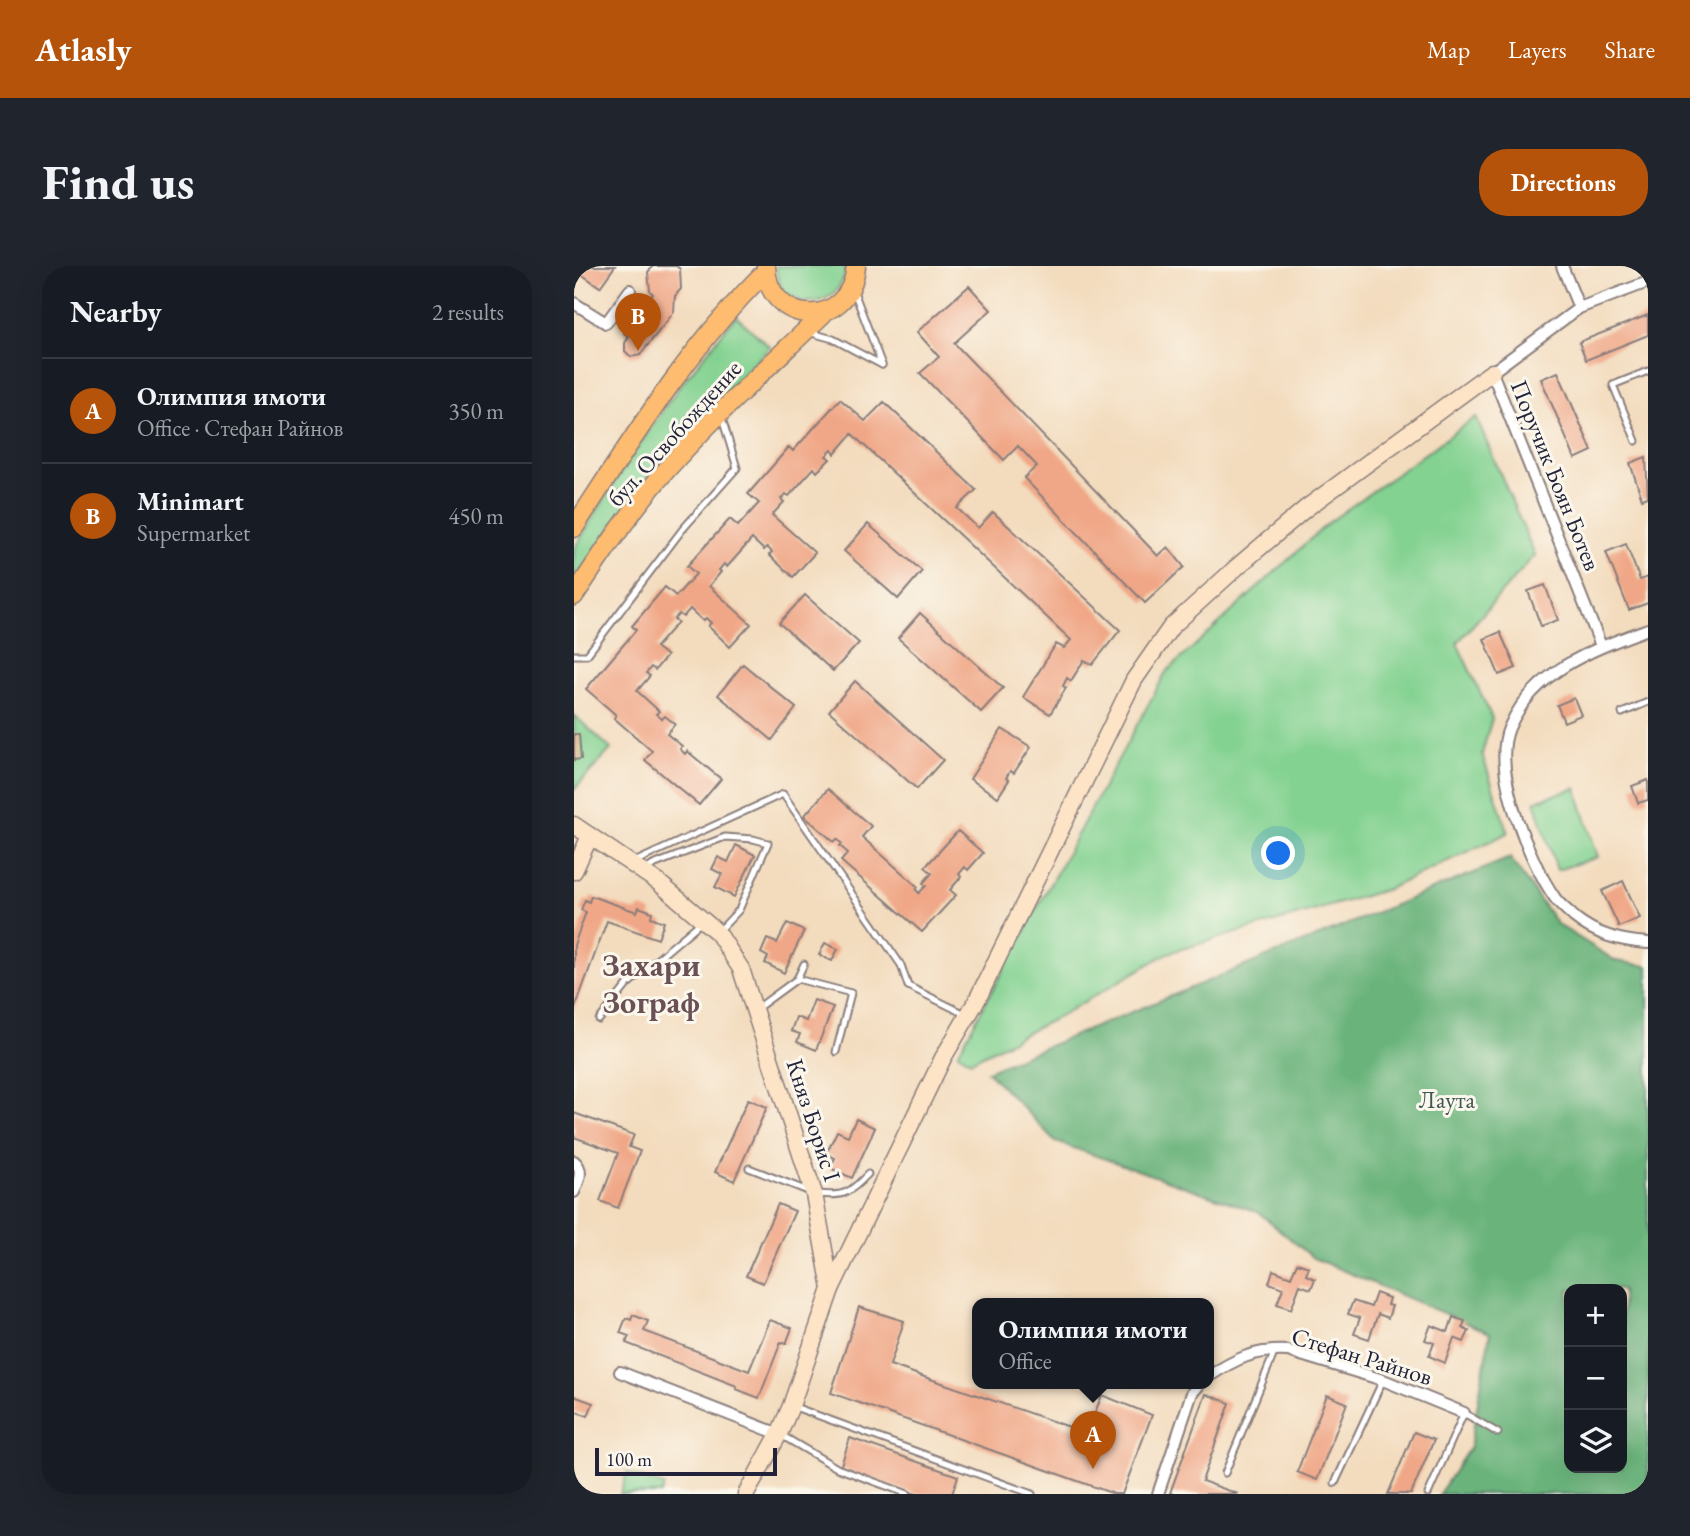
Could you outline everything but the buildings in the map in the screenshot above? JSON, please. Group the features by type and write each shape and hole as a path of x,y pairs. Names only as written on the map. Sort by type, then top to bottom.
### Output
{"main road":[{"path":"854,278 870,266"},
{"path":"766,268 773,291 788,306 809,315 823,314"},
{"name":"бул. Освобождение","path":"574,528 623,452 686,363 766,268"},
{"name":"бул. Освобождение","path":"574,596 615,535 655,483 804,331 840,302 854,278"}],"street":[{"path":"1562,266 1579,308"},
{"name":"Поручик Боян Ботев","path":"1601,646 1492,372 1579,308 1648,282"},
{"path":"574,303 606,323 630,290"},
{"path":"831,1289 943,1058 968,1015 1134,680 1171,627 1305,509 1492,372"},
{"path":"1648,629 1601,646 1546,679 1524,703 1508,729 1505,750 1509,794 1516,817 1537,867 1556,900 1576,918 1604,936 1648,943"},
{"name":"Княз Борис I","path":"574,825 637,868 718,933 741,969 756,1009 814,1194 831,1289 791,1406 746,1494"},
{"path":"574,871 590,836"},
{"path":"574,1161 581,1174 574,1192"},
{"name":"Стефан Райнов","path":"1214,1374 1235,1359 1275,1351 1289,1352 1383,1380 1464,1413"},
{"path":"620,1372 779,1434"},
{"path":"1158,1494 1196,1389"}],"lane":[{"path":"804,331 834,339 882,365 854,278"},
{"path":"1636,441 1613,385 1648,371"},
{"path":"574,655 587,655 682,530 737,468 720,414"},
{"path":"1622,713 1648,702"},
{"path":"637,868 650,853 783,794 901,965 908,986 968,1015"},
{"path":"637,868 725,836 753,839 768,844 739,910 718,933"},
{"path":"599,1020 636,976 702,921"},
{"path":"756,1009 797,979 804,964"},
{"path":"797,979 851,993 836,1052"},
{"path":"749,1168 814,1194 836,1196 852,1190 868,1174"},
{"path":"1225,1473 1275,1351"},
{"path":"1335,1483 1383,1380"},
{"path":"791,1406 1032,1494"},
{"path":"1428,1494 1464,1413 1498,1433"},
{"path":"779,1434 837,1468 908,1494"}],"green space":[{"path":"776,266 846,266 842,282 833,293 822,300 809,302 797,300 786,293 779,282"},
{"path":"736,316 770,347 646,480 574,580 574,549 621,472 679,387"},
{"path":"1476,417 1535,555 1457,643 1492,718 1482,754 1508,833 1388,889 1168,953 1058,1017 971,1061 958,1053 1166,672 1328,523"},
{"path":"574,715 611,749 574,790"},
{"path":"1576,788 1598,857 1557,870 1535,801"},
{"name":"Лаута","path":"1510,858 1557,924 1616,961 1648,966 1648,1494 1439,1494 1470,1447 1490,1333 1313,1258 1258,1212 1056,1142 987,1071"},
{"path":"627,1473 664,1486 661,1494 620,1494"}],"place":[{"name":"Minimart","path":"638,351"},
{"name":"Олимпия имоти","path":"1093,1469"}],"district":[{"name":"Захари Зограф","path":"651,984"}]}
